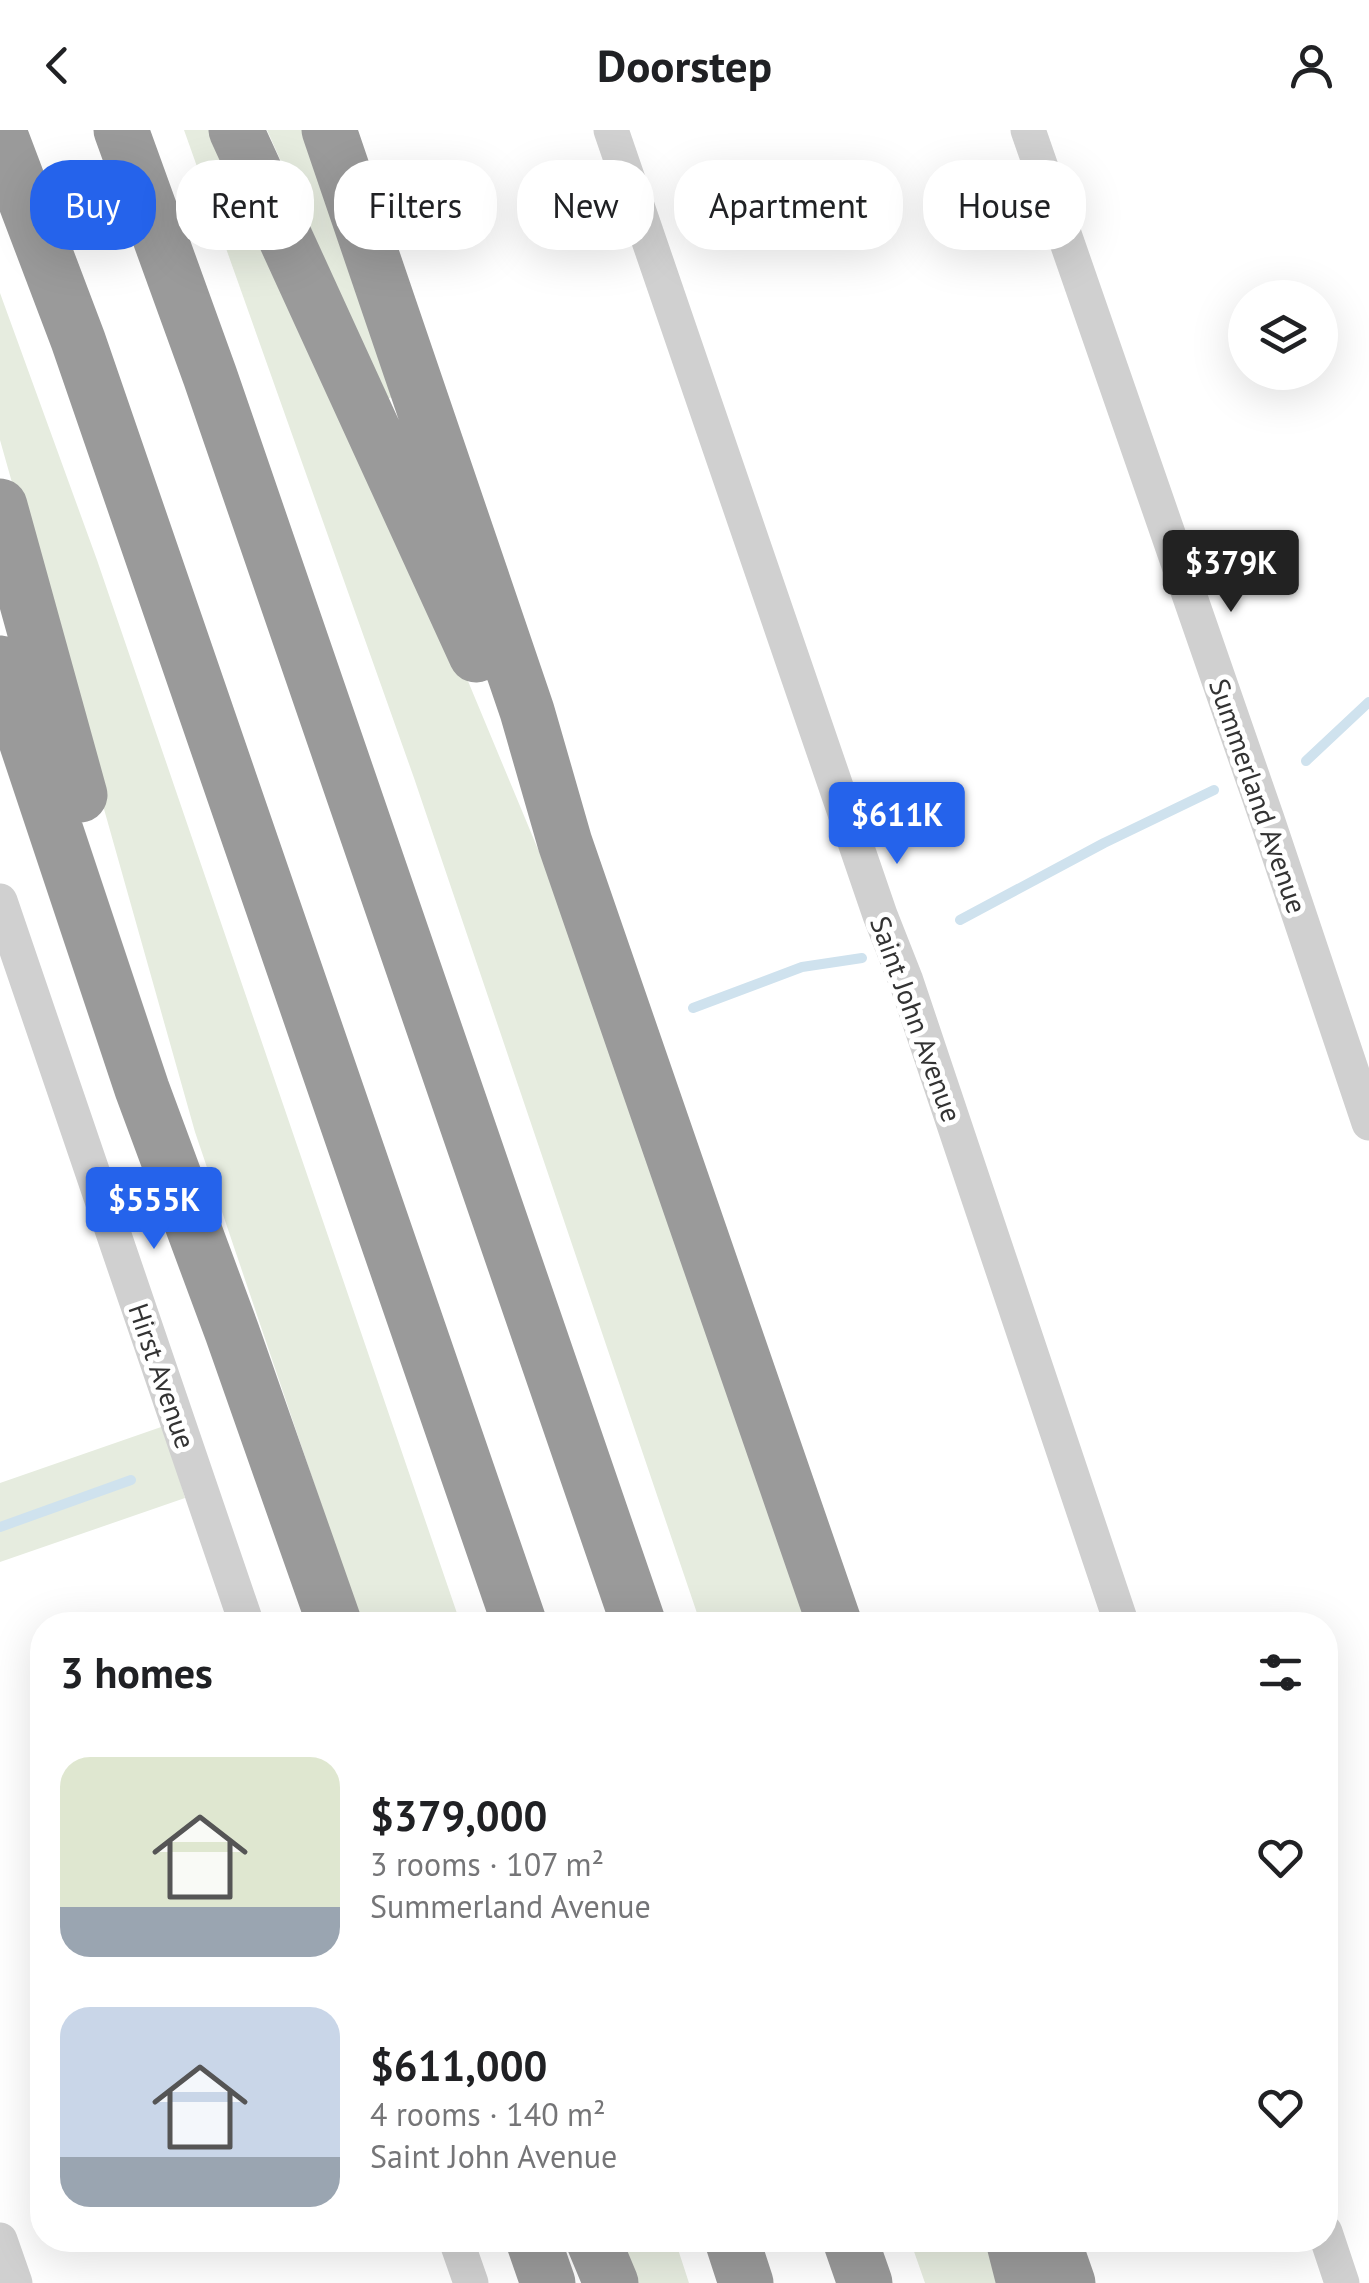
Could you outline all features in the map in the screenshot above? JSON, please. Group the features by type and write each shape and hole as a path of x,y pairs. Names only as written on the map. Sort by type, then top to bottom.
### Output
{"highway":[{"path":"120,130 199,344 634,1612"},
{"path":"236,130 565,843"},
{"path":"329,130 528,710 565,843 831,1612"},
{"path":"0,134 78,340 516,1612"},
{"path":"0,506 232,1332"},
{"path":"0,664 142,1090 330,1612"},
{"path":"537,2252 548,2283"},
{"path":"598,2252 611,2283"},
{"path":"736,2252 746,2283"},
{"path":"854,2252 865,2283"},
{"path":"1016,2252 1024,2283"},
{"path":"1057,2252 1068,2283"}],"street":[{"name":"Saint John Avenue","path":"611,130 912,1000 1118,1612"},
{"name":"Summerland Avenue","path":"1028,130 1369,1123"},
{"name":"Hirst Avenue","path":"0,901 243,1612"},
{"path":"0,2240 14,2283"},
{"path":"460,2252 471,2283"},
{"path":"1332,2252 1342,2283"}],"shaded area":[{"path":"184,130 215,130 229,160 195,160"},
{"path":"267,130 305,130 334,208 334,250 350,250 403,393 387,399 314,235 314,160 280,160"},
{"path":"227,250 271,250 433,597 567,919 805,1612 697,1612 414,778"},
{"path":"0,293 97,560 457,1612 358,1612 195,1132 0,440"},
{"path":"164,1426 185,1498 0,1562 0,1483"},
{"path":"624,2252 679,2252 689,2283 638,2283"},
{"path":"914,2252 1000,2252 1009,2283 925,2283"}],"waterway":[{"path":"1306,761 1369,702"},
{"path":"960,920 1214,790"},
{"path":"693,1008 802,967 862,958"},
{"path":"0,1527 131,1480"}]}
